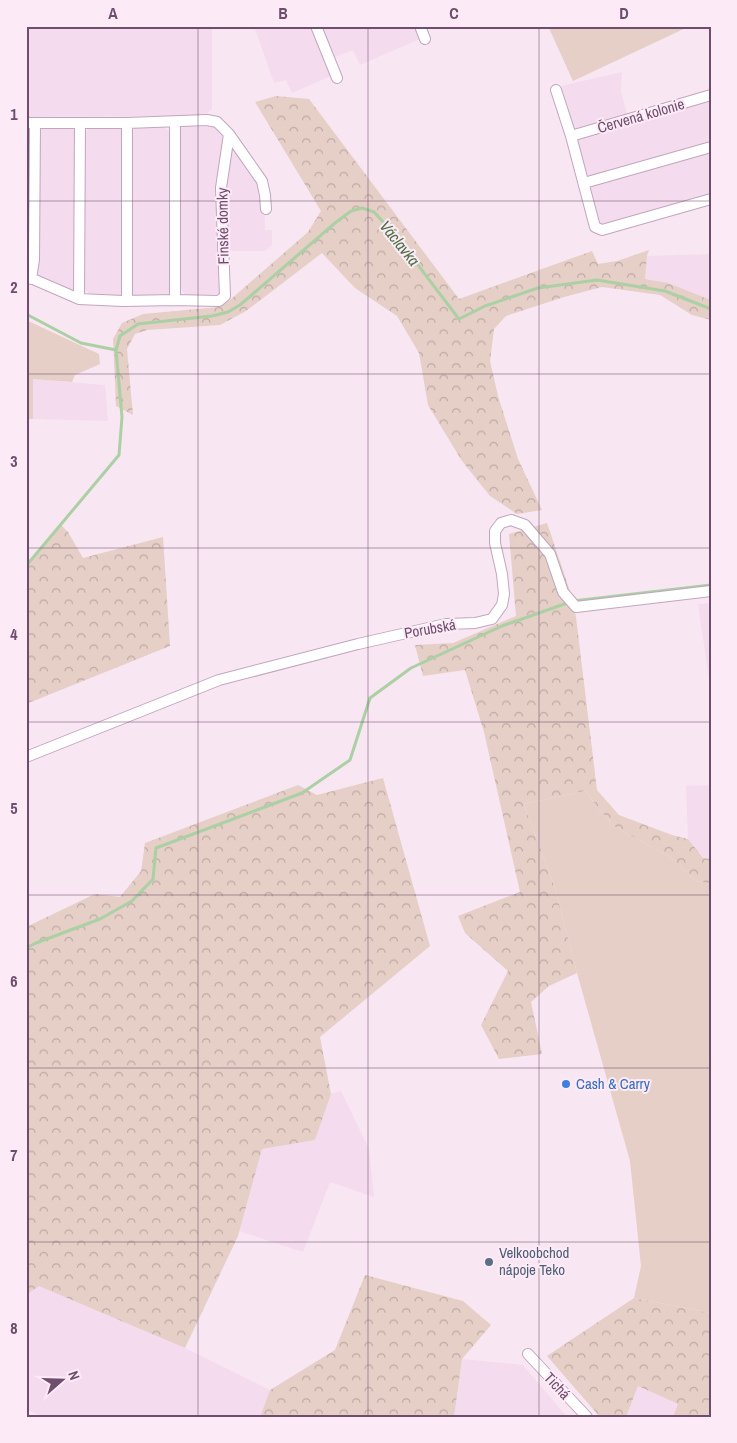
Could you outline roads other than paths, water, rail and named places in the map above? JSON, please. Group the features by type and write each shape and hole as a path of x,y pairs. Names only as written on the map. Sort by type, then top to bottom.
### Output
{"street":[{"path":"316,26 337,78"},
{"path":"420,26 425,39"},
{"path":"556,90 595,227 602,230 711,199"},
{"name":"Červená kolonie","path":"570,136 711,95"},
{"name":"Finské domky","path":"207,120 217,122 229,134 221,188 225,296 218,301 79,299 29,277 34,260 31,123 127,123 207,120"},
{"path":"175,122 175,300"},
{"path":"79,299 80,123"},
{"path":"127,123 127,301"},
{"path":"229,134 262,181 266,209"},
{"path":"584,183 711,147"},
{"name":"Porubská","path":"26,756 218,680 358,644 446,624 475,623 492,619 502,605 504,594 502,574 495,543 495,531 501,522 511,520 525,525 550,554 563,592 576,607 711,592"},
{"name":"Tichá","path":"528,1354 586,1417"}],"waterway":[{"name":"Václavka","path":"26,314 81,343 116,350 120,336 138,324 212,316 228,312 240,305 335,223 351,211 362,208 374,212 395,235 459,319 485,306 538,288 597,280 665,291 711,309"},
{"path":"26,566 119,455 122,417 116,350"},
{"path":"26,948 100,919 132,901 153,879 156,848 302,793 350,760 370,698 411,668 502,626 573,601 711,585"}],"place":[{"name":"Cash & Carry","path":"566,1084"},
{"name":"Velkoobchod nápoje Teko","path":"489,1262"}]}
